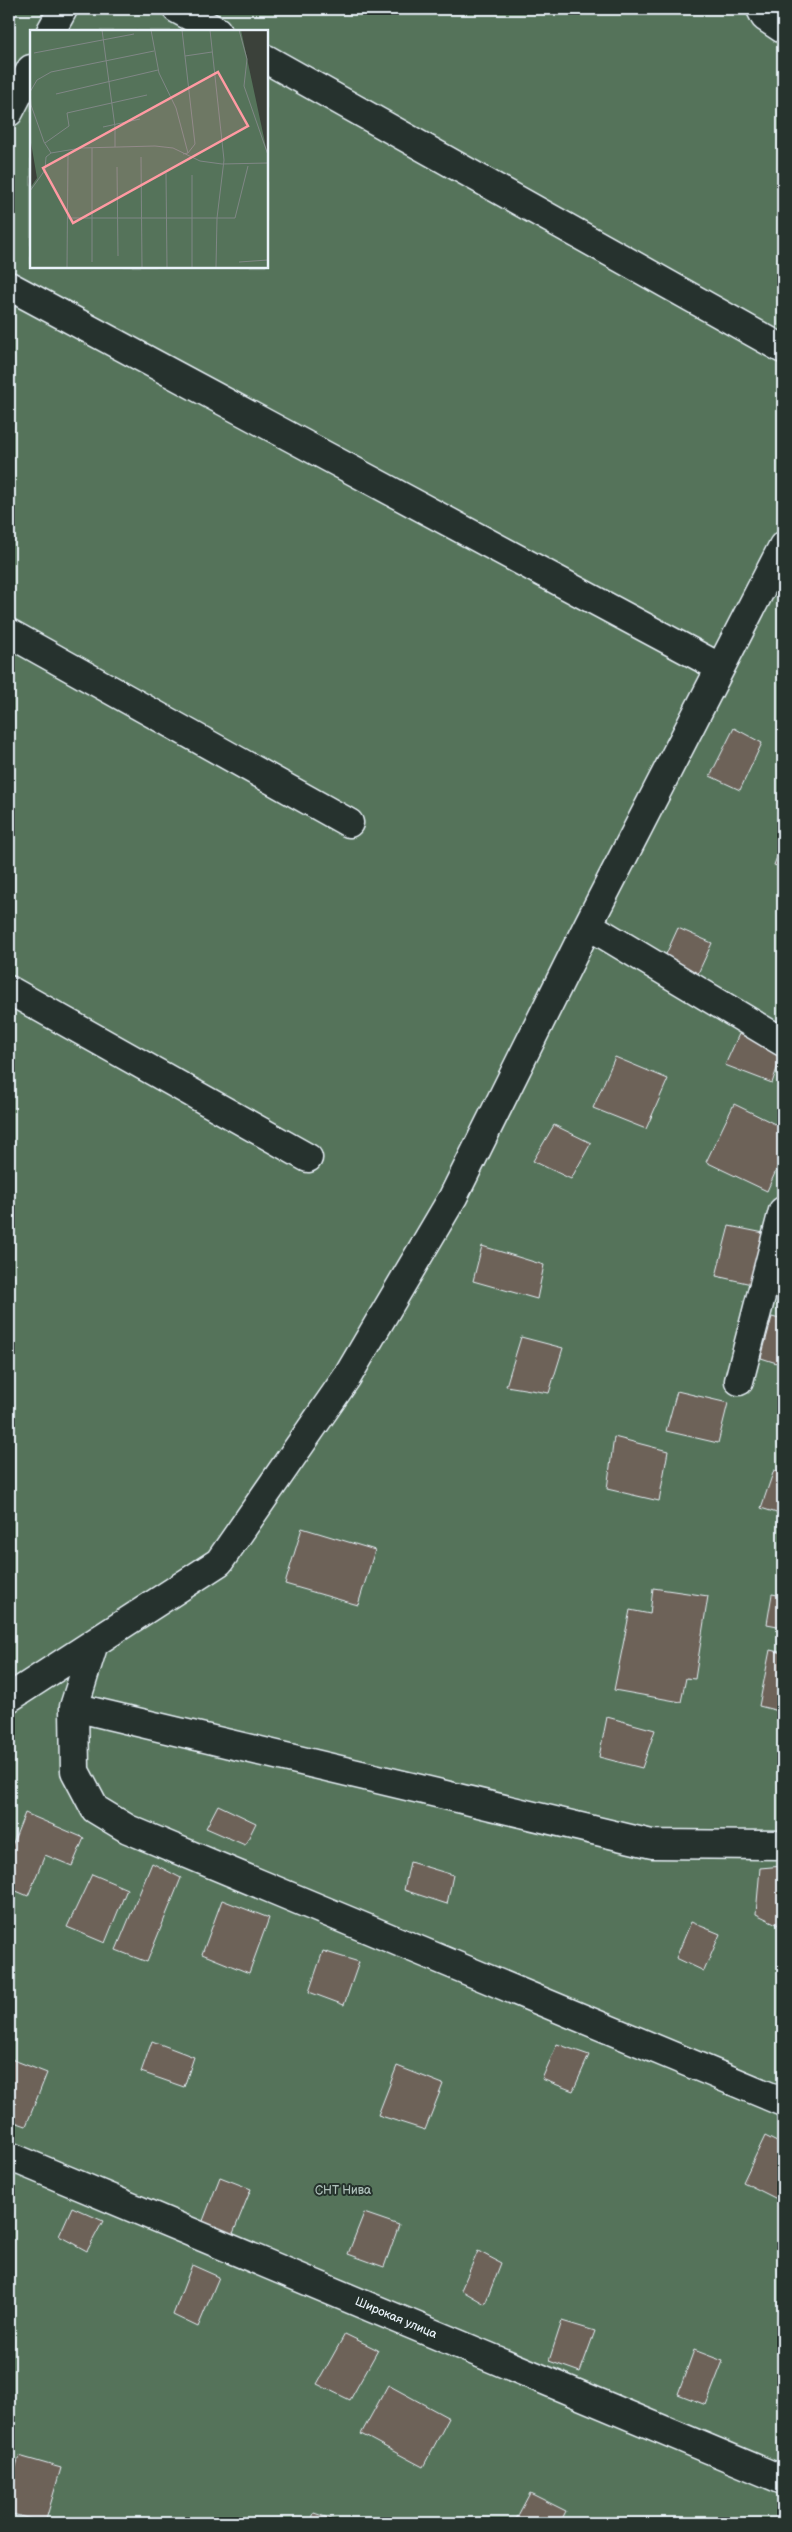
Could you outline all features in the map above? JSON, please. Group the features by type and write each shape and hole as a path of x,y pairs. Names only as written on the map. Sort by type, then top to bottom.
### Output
{"street":[{"path":"52,30 63,9"},
{"path":"177,9 215,30"},
{"path":"761,9 765,17 783,29"},
{"path":"268,60 783,349"},
{"path":"9,112 30,71"},
{"path":"9,286 719,668"},
{"path":"9,1698 219,1562 347,1377 453,1197 588,924 783,546"},
{"path":"9,633 349,823"},
{"path":"588,924 783,1042"},
{"path":"9,990 308,1158"},
{"path":"739,1381 783,1210"},
{"path":"94,1643 74,1707 75,1771 95,1809 128,1829 783,2102"},
{"path":"74,1707 652,1844 783,1845"},
{"name":"Широкая улица","path":"9,2156 783,2480"}],"green space":[{"name":"СНТ Нива","path":"9,9 783,9 783,2523 9,2523"}],"building":[{"path":"734,728 762,743 740,790 710,776"},
{"path":"783,841 783,868 774,865"},
{"path":"678,928 712,943 695,980 662,963"},
{"path":"739,1034 783,1051 772,1083 725,1065"},
{"path":"615,1057 668,1079 646,1129 593,1108"},
{"path":"734,1104 783,1128 783,1155 767,1191 706,1162"},
{"path":"554,1125 591,1143 571,1179 533,1161"},
{"path":"729,1226 769,1234 756,1285 716,1276"},
{"path":"482,1246 544,1265 537,1299 473,1281"},
{"path":"772,1317 783,1320 783,1365 761,1358"},
{"path":"521,1337 563,1348 549,1393 506,1386"},
{"path":"677,1391 728,1403 718,1443 666,1431"},
{"path":"614,1437 668,1451 659,1501 607,1489"},
{"path":"774,1470 783,1473 783,1515 761,1508"},
{"path":"302,1528 375,1550 358,1605 285,1584"},
{"path":"653,1588 708,1596 695,1679 686,1678 681,1702 614,1690 630,1610 650,1614"},
{"path":"772,1594 783,1596 783,1627 767,1624"},
{"path":"770,1650 783,1653 783,1712 759,1706"},
{"path":"607,1717 655,1730 642,1768 599,1757"},
{"path":"218,1805 256,1823 245,1845 206,1828"},
{"path":"25,1813 84,1838 72,1866 45,1855 28,1896 9,1888 9,1853"},
{"path":"410,1862 453,1875 447,1904 404,1890"},
{"path":"152,1863 181,1878 147,1962 116,1950"},
{"path":"783,1866 783,1927 756,1914 760,1868"},
{"path":"92,1874 127,1889 105,1943 67,1927"},
{"path":"222,1900 269,1918 249,1973 202,1954"},
{"path":"691,1922 720,1934 704,1971 676,1958"},
{"path":"323,1951 359,1962 344,2005 309,1992"},
{"path":"152,2041 194,2057 184,2087 141,2072"},
{"path":"557,2044 589,2055 573,2091 542,2079"},
{"path":"11,2059 47,2073 26,2126 9,2120 9,2065"},
{"path":"397,2066 443,2084 425,2130 378,2115"},
{"path":"765,2136 783,2145 783,2202 743,2182"},
{"path":"220,2177 251,2189 232,2236 201,2226"},
{"path":"72,2207 103,2221 87,2251 59,2236"},
{"path":"364,2213 399,2225 384,2267 348,2254"},
{"path":"478,2251 501,2263 485,2304 461,2290"},
{"path":"192,2265 219,2277 198,2327 173,2315"},
{"path":"562,2321 595,2331 580,2372 549,2361"},
{"path":"345,2334 378,2350 350,2400 317,2384"},
{"path":"694,2350 723,2361 706,2405 678,2394"},
{"path":"388,2385 449,2418 423,2467 361,2434"},
{"path":"19,2456 61,2468 45,2523 9,2513 9,2491"},
{"path":"530,2493 566,2511 560,2523 514,2523"},
{"path":"314,2513 343,2523 310,2523"}]}
